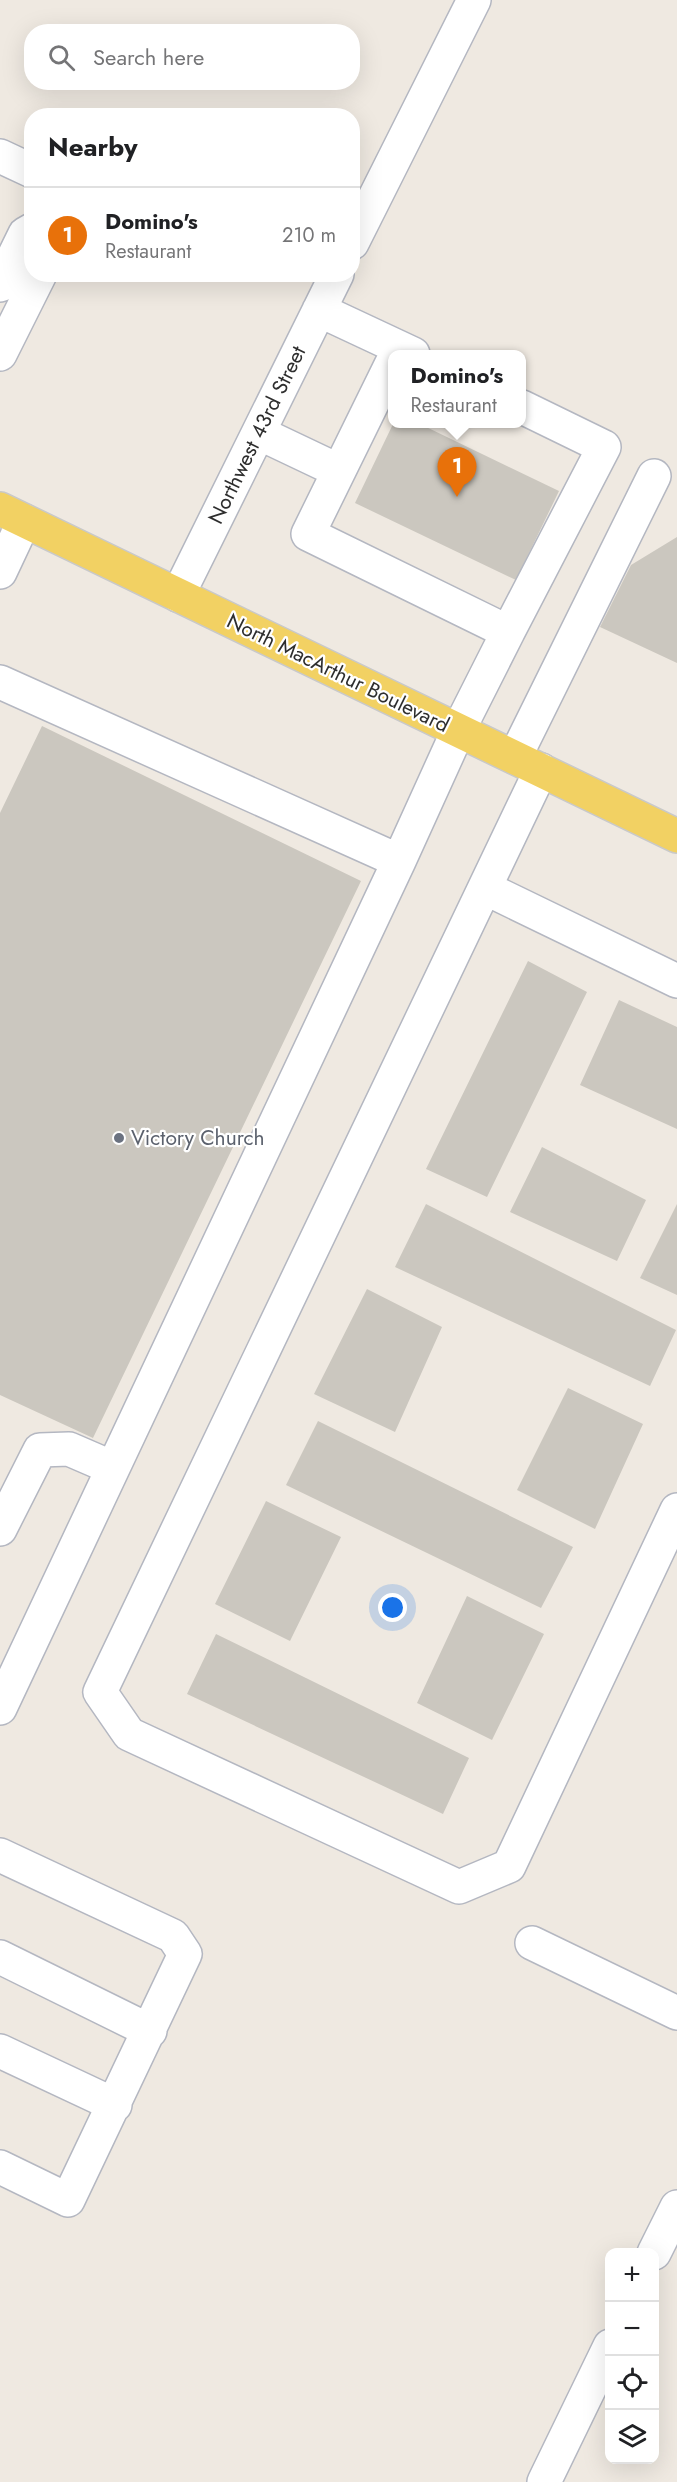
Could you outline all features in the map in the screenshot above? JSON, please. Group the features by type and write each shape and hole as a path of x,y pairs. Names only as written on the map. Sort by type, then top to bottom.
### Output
{"main road":[{"name":"North MacArthur Boulevard","path":"12,515 677,836"}],"street":[{"path":"360,227 474,0"},
{"path":"0,156 24,167"},
{"path":"0,285 24,236"},
{"path":"0,354 36,282"},
{"name":"Northwest 43rd Street","path":"178,595 333,282"},
{"path":"319,309 391,350"},
{"path":"388,378 308,534 508,632"},
{"path":"0,1708 399,861 458,730 604,447 526,409"},
{"path":"259,433 339,471"},
{"path":"654,476 528,764 485,888 100,1692 129,1734 459,1887 509,1866 677,1510"},
{"path":"0,572 12,515"},
{"path":"0,682 399,861"},
{"path":"485,888 677,981"},
{"path":"0,1529 40,1450 69,1449 113,1468"},
{"path":"0,1855 173,1936 185,1954 68,2200 0,2167"},
{"path":"532,1943 677,2013"},
{"path":"0,1957 150,2031"},
{"path":"0,2051 115,2105"},
{"path":"656,2248 677,2207"},
{"path":"544,2482 605,2354"}],"building":[{"path":"391,428 428,428 559,491 516,580 355,503"},
{"path":"677,537 677,663 600,627 631,565"},
{"name":"Victory Church","path":"42,726 361,881 93,1438 0,1395 0,813"},
{"path":"528,961 587,992 487,1197 426,1169"},
{"path":"619,1000 677,1027 677,1129 580,1085"},
{"path":"542,1147 646,1200 617,1261 510,1212"},
{"path":"426,1204 676,1330 650,1386 395,1267"},
{"path":"677,1204 677,1295 640,1278"},
{"path":"367,1289 442,1327 395,1432 314,1394"},
{"path":"568,1388 643,1424 595,1529 517,1490"},
{"path":"318,1421 573,1547 541,1608 286,1485"},
{"path":"266,1501 341,1537 290,1641 215,1604"},
{"path":"467,1596 544,1634 492,1740 417,1703"},
{"path":"216,1634 469,1758 443,1814 187,1694"}],"place":[{"name":"Domino's","path":"457,497"},
{"name":"Victory Church","path":"119,1138"}]}
